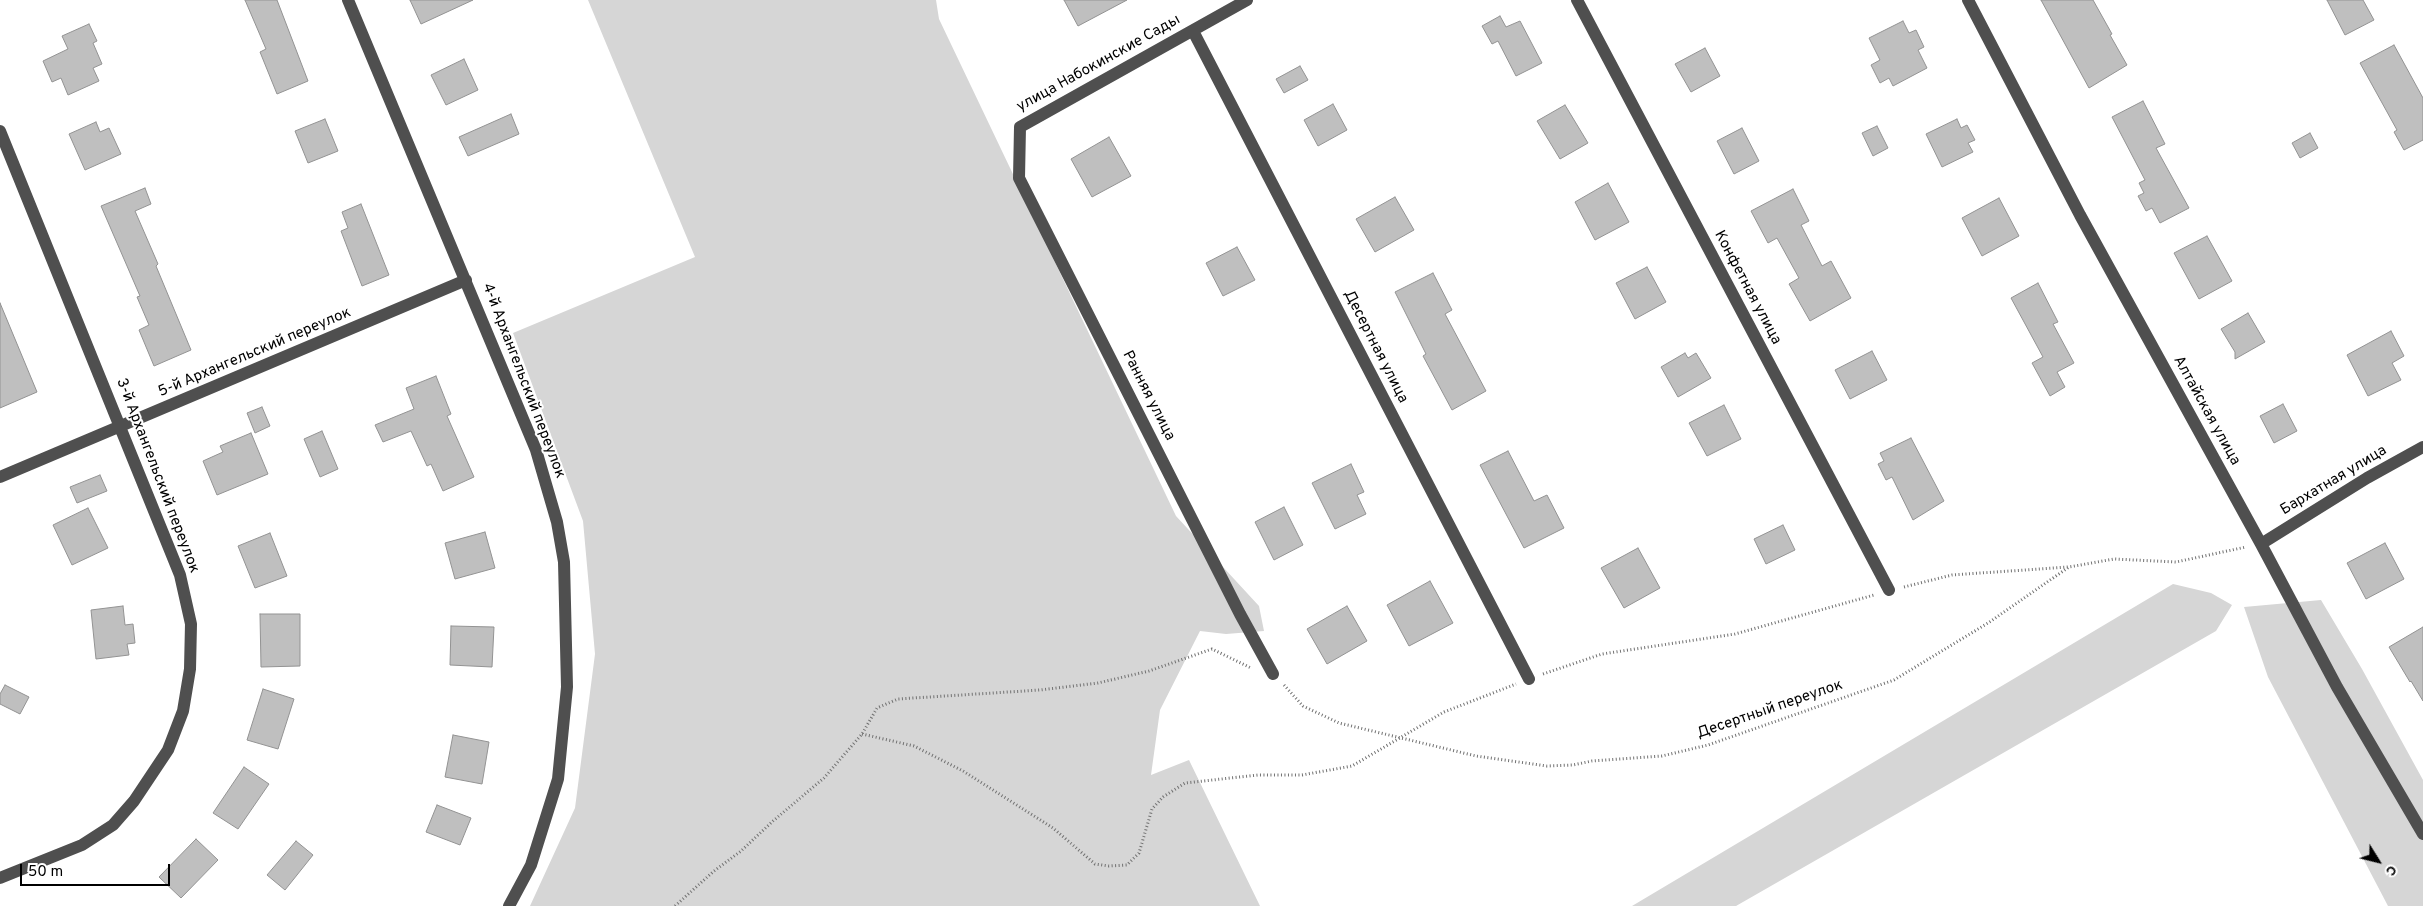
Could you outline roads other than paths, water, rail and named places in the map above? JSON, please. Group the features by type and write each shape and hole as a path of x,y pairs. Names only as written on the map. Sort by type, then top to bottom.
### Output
{"street":[{"name":"4-й Архангельский переулок","path":"348,0 536,450 557,522 564,562 567,687 558,779 532,865 509,906"},
{"name":"улица Набокинские Сады","path":"1020,127 1247,0"},
{"name":"Конфетная улица","path":"1577,0 1889,590"},
{"name":"Алтайская улица","path":"1968,0 2080,215 2261,544 2337,687 2423,834"},
{"name":"Десертная улица","path":"1193,31 1529,679"},
{"name":"Ранняя улица","path":"1020,127 1019,178 1240,614 1273,674"},
{"name":"3-й Архангельский переулок","path":"0,131 180,575 191,624 190,669 183,711 168,750 134,801 113,825 82,845 0,878"},
{"name":"5-й Архангельский переулок","path":"0,477 122,428 466,280"},
{"name":"Бархатная улица","path":"2261,544 2367,478 2423,447"}]}
